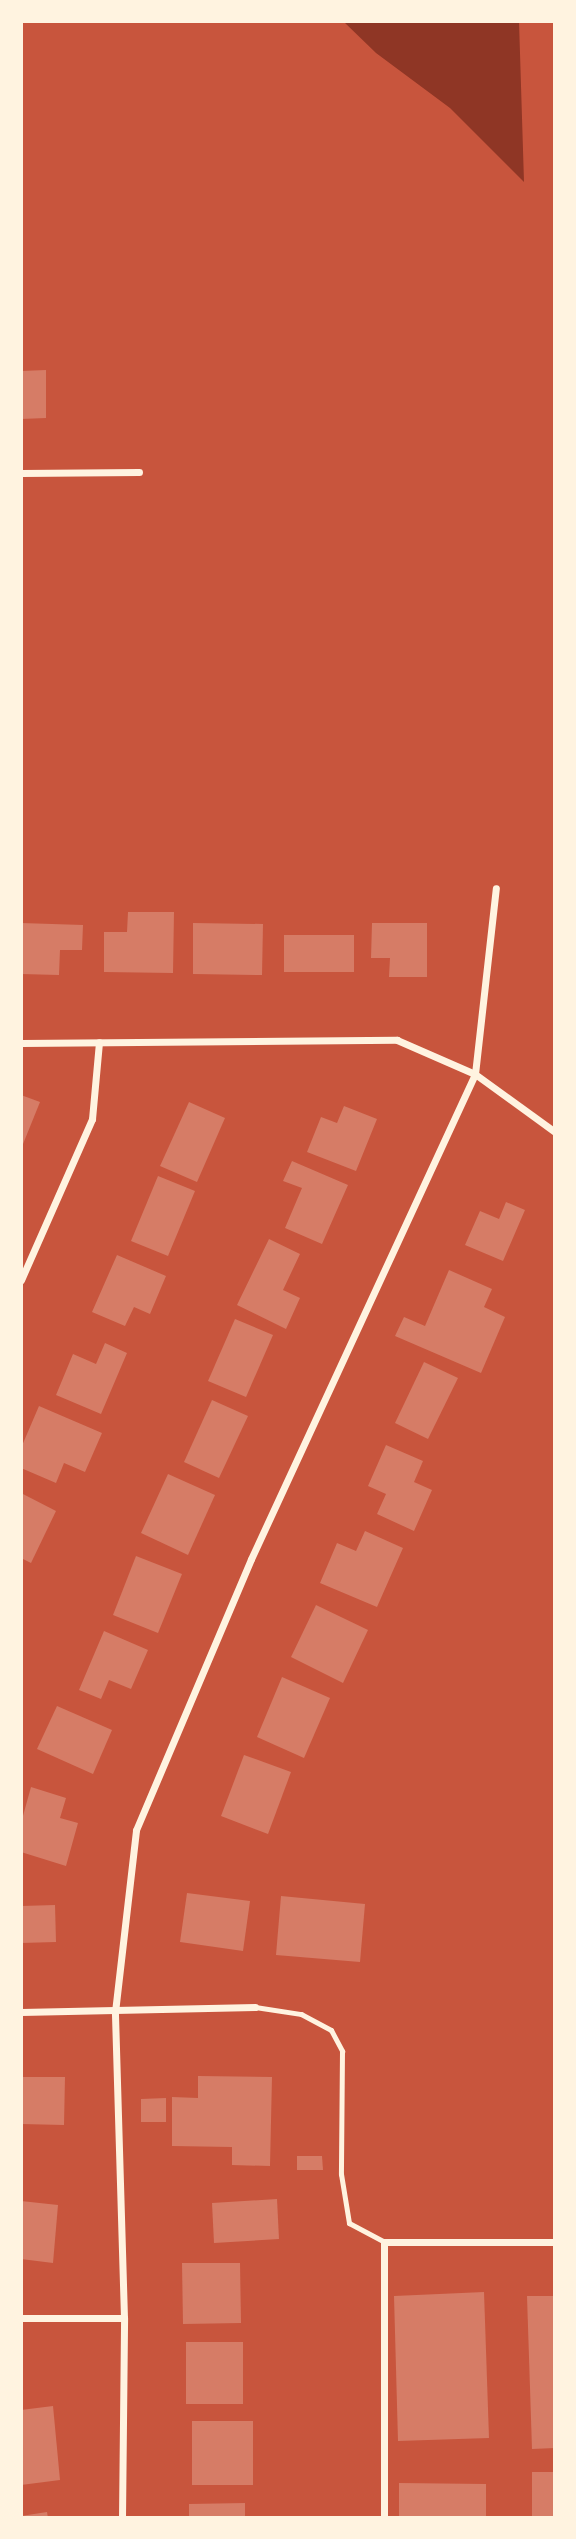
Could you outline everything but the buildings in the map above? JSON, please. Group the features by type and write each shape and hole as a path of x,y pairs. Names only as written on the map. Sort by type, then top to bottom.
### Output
{"street":[{"path":"21,473 139,472"},
{"path":"122,2518 124,2318 115,2012 136,1830 251,1559 475,1074 496,888"},
{"path":"21,1043 397,1040 475,1074 555,1132"},
{"path":"21,1280 92,1119 99,1042"},
{"path":"21,2012 256,2007"},
{"path":"384,2518 384,2242 555,2242"},
{"path":"21,2318 124,2318"}],"lane":[{"path":"256,2007 301,2014 331,2030 342,2051 341,2175 349,2223 384,2242"}],"shaded area":[{"path":"343,21 519,21 524,182 450,108 376,53"}]}
